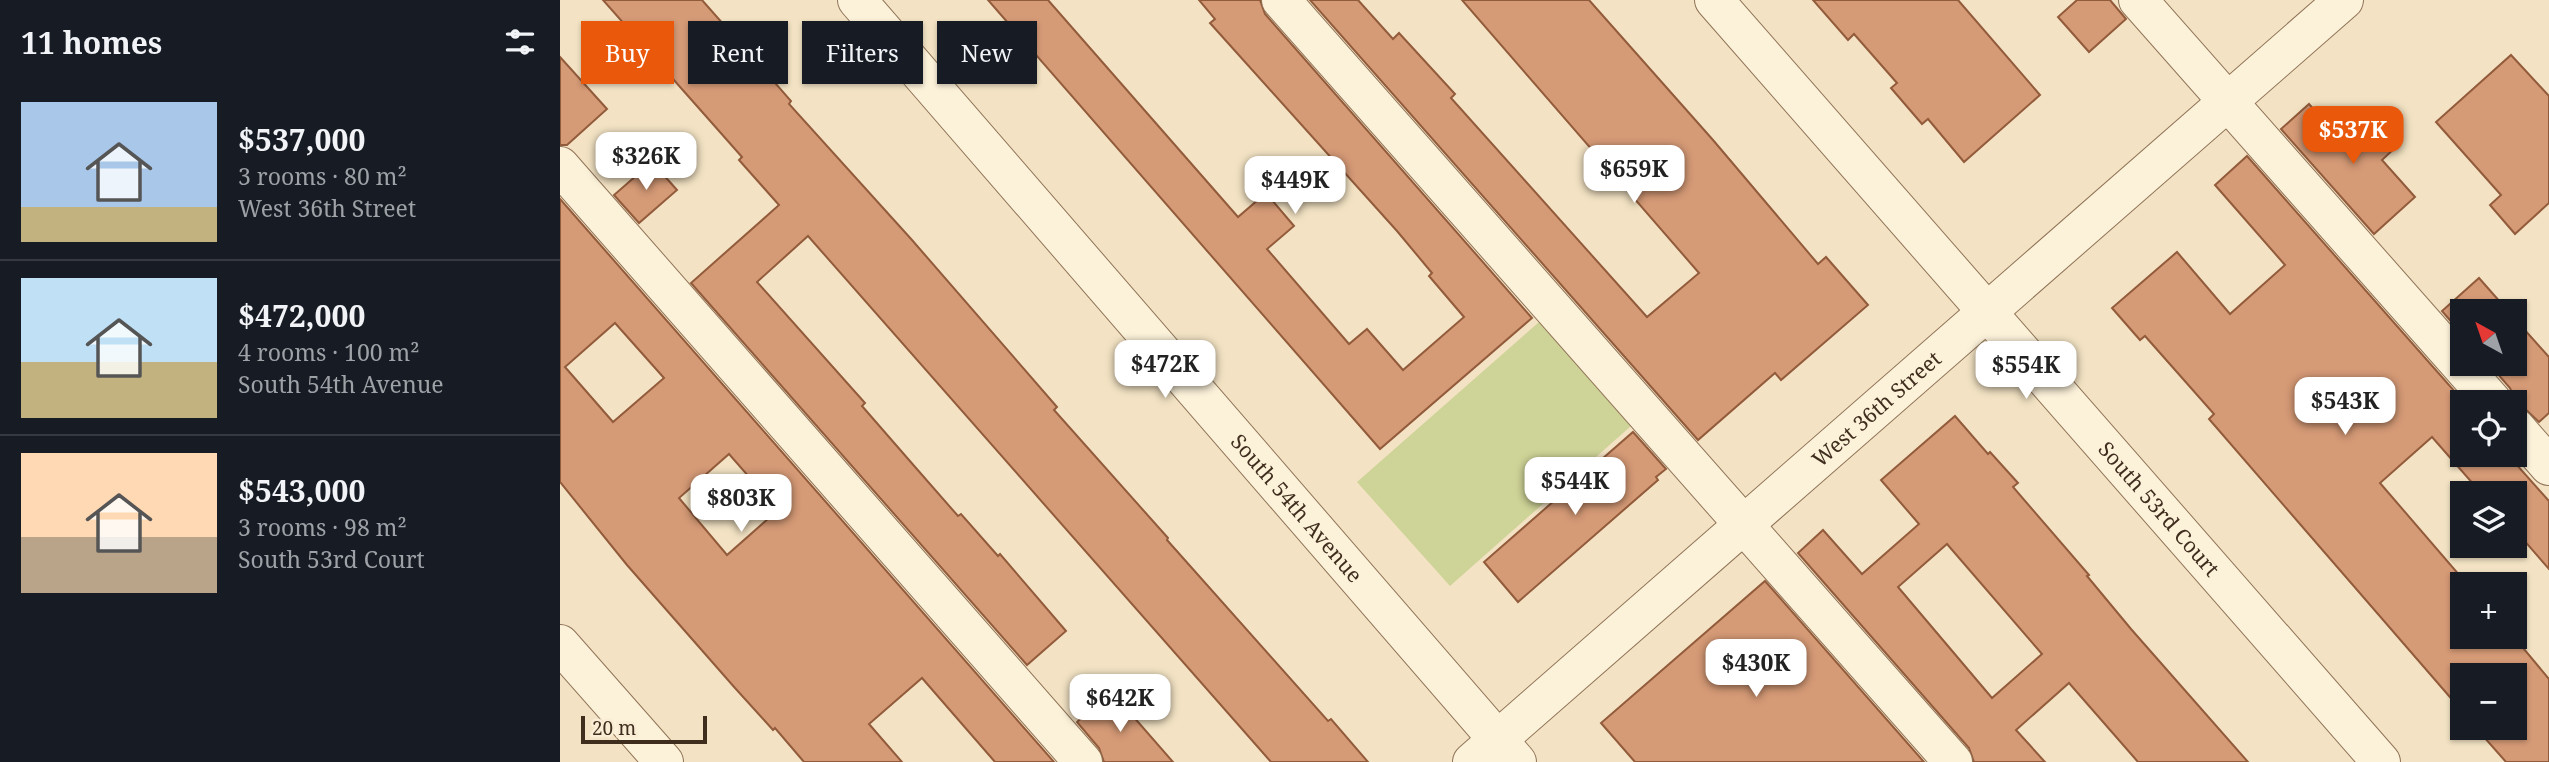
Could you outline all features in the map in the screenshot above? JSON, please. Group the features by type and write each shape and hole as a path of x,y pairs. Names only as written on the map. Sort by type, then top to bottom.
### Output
{"street":[{"name":"South 54th Avenue","path":"857,0 1495,754"},
{"path":"1281,0 1953,762"},
{"name":"South 53rd Court","path":"1714,0 2381,762"},
{"path":"2138,0 2482,390"},
{"name":"West 36th Street","path":"1495,754 1745,524 2344,0"},
{"path":"560,166 1083,762"},
{"path":"2527,441 2549,466"},
{"path":"560,644 664,762"}],"green space":[{"path":"1539,322 1631,426 1450,586 1357,482"}],"building":[{"path":"603,0 702,0 721,21 688,21 688,84 776,84 791,101 789,104 1057,407 1054,410 1167,540 1328,721 1331,719 1368,762 1271,762 808,236 757,282 865,403 862,406 958,516 961,514 998,556 1000,554 1066,631 1027,665 691,283 779,205 739,160 742,157 674,80 674,21 622,21"},
{"path":"988,0 1048,0 1238,217 1266,193 1294,226 1267,249 1349,344 1367,329 1403,370 1464,317 1429,276 1432,273 1397,231 1210,23 1215,19 1199,0 1260,0 1265,14 1532,318 1380,449 1037,56 1037,21 1006,21"},
{"path":"1310,0 1358,0 1393,39 1399,33 1455,94 1451,98 1647,317 1699,273 1462,0 1589,0 1818,264 1826,257 1868,305 1781,380 1775,373 1698,440"},
{"path":"1813,0 1958,0 2040,95 1964,162 1928,119 1922,124 1891,88 1897,83 1854,34 1848,40"},
{"path":"2077,0 2110,0 2126,19 2089,52 2058,17"},
{"path":"2511,55 2549,96 2549,203 2515,234 2490,205 2501,195 2436,122"},
{"path":"560,57 581,80 581,84 584,84 607,109 567,145 560,145"},
{"path":"2309,104 2341,141 2369,115 2397,146 2382,160 2415,197 2374,234 2281,129"},
{"path":"2247,156 2453,390 2450,390 2450,458 2432,437 2380,483 2457,572 2450,572 2450,649 2524,649 2549,679 2549,762 2506,762 2487,740 2527,740 2527,663 2450,663 2450,697 2209,419 2214,414 2145,336 2140,340 2112,308 2177,252 2230,314 2285,265 2215,185"},
{"path":"652,162 677,190 639,223 614,195"},
{"path":"560,199 1054,762 995,762 922,678 869,724 902,762 804,762 627,565 560,482","holes":["615,323 664,378 613,422 565,367","729,454 778,510 727,555 679,498"]},
{"path":"2479,278 2498,299 2455,299"},
{"path":"2450,304 2450,320 2442,311"},
{"path":"2527,332 2549,357 2549,413 2539,422 2527,411 2527,390 2510,388 2500,376 2527,376"},
{"path":"1955,416 2018,483 2013,487 2089,575 2087,576 2131,629 2248,762 2138,762 2069,683 2016,730 2045,762 1974,762 1969,748 1798,553 1823,530 1862,574 1919,524 1881,480","holes":["1947,544 2042,654 1992,698 1898,587"]},
{"path":"1633,432 1666,469 1656,477 1658,480 1518,602 1484,562"},
{"path":"2458,467 2519,467 2549,501 2549,569 2527,544 2527,481 2471,481"},
{"path":"1765,581 1924,762 1635,762 1601,723"},
{"path":"1111,691 1173,762 1104,762 1099,748 1077,722"}]}
